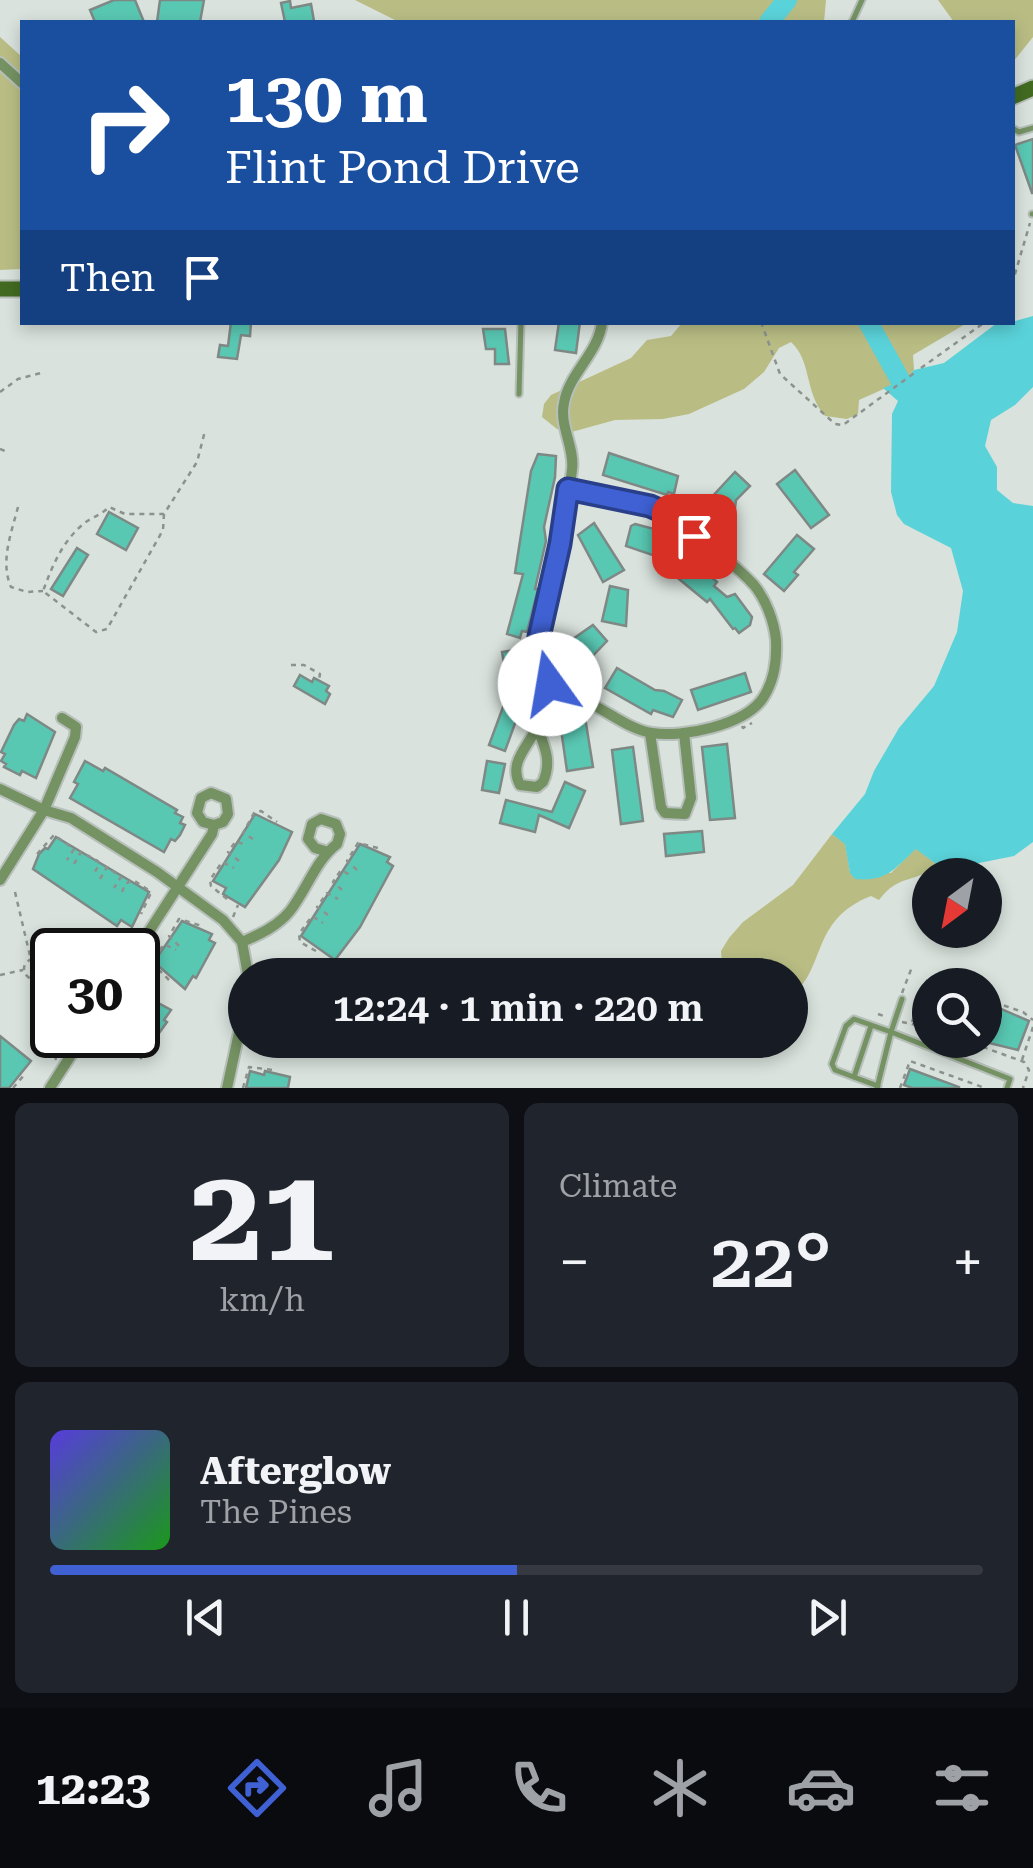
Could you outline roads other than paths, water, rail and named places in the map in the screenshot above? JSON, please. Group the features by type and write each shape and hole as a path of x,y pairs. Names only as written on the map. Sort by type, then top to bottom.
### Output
{"street":[{"path":"0,63 20,81"},
{"path":"568,489 666,513 756,587 774,623 778,664 763,700 732,722 684,733 650,734 550,684 539,659 539,637 572,468 572,445 563,419 564,402 574,378 601,336 602,325"},
{"path":"537,727 548,755 547,773 543,782 528,788 520,785 516,769 520,753 537,727 550,684"},
{"path":"62,718 89,730"},
{"path":"0,880 44,810 75,738 76,727"},
{"path":"650,734 660,807 665,813 680,816 685,814 690,798 684,733"},
{"path":"0,788 44,810 71,818 177,887 223,920 242,942 245,958"},
{"path":"152,928 214,826"},
{"path":"242,942 261,934 287,914 325,851"},
{"path":"50,1088 69,1058"},
{"path":"228,1088 234,1058"}],"lane":[{"path":"519,394 521,325"},
{"path":"902,999 891,1032 878,1087 835,1070 832,1064 846,1026 854,1019 891,1032 1010,1078 1007,1088"},
{"path":"854,1077 871,1026"}],"water":[{"path":"1033,316 1033,387 1015,405 991,420 985,446 997,467 997,490 1013,503 1033,506 1033,842 1014,856 1002,858 928,858 916,849 883,876 855,879 850,873 845,844 832,834 865,794 899,728 934,686 957,632 963,591 951,548 904,524 897,515 891,492 892,414 898,401 883,388 906,379 914,370 944,363 994,325 1015,325 1015,321"}],"waterway":[{"path":"771,20 787,0"},
{"path":"870,325 914,405"}]}
